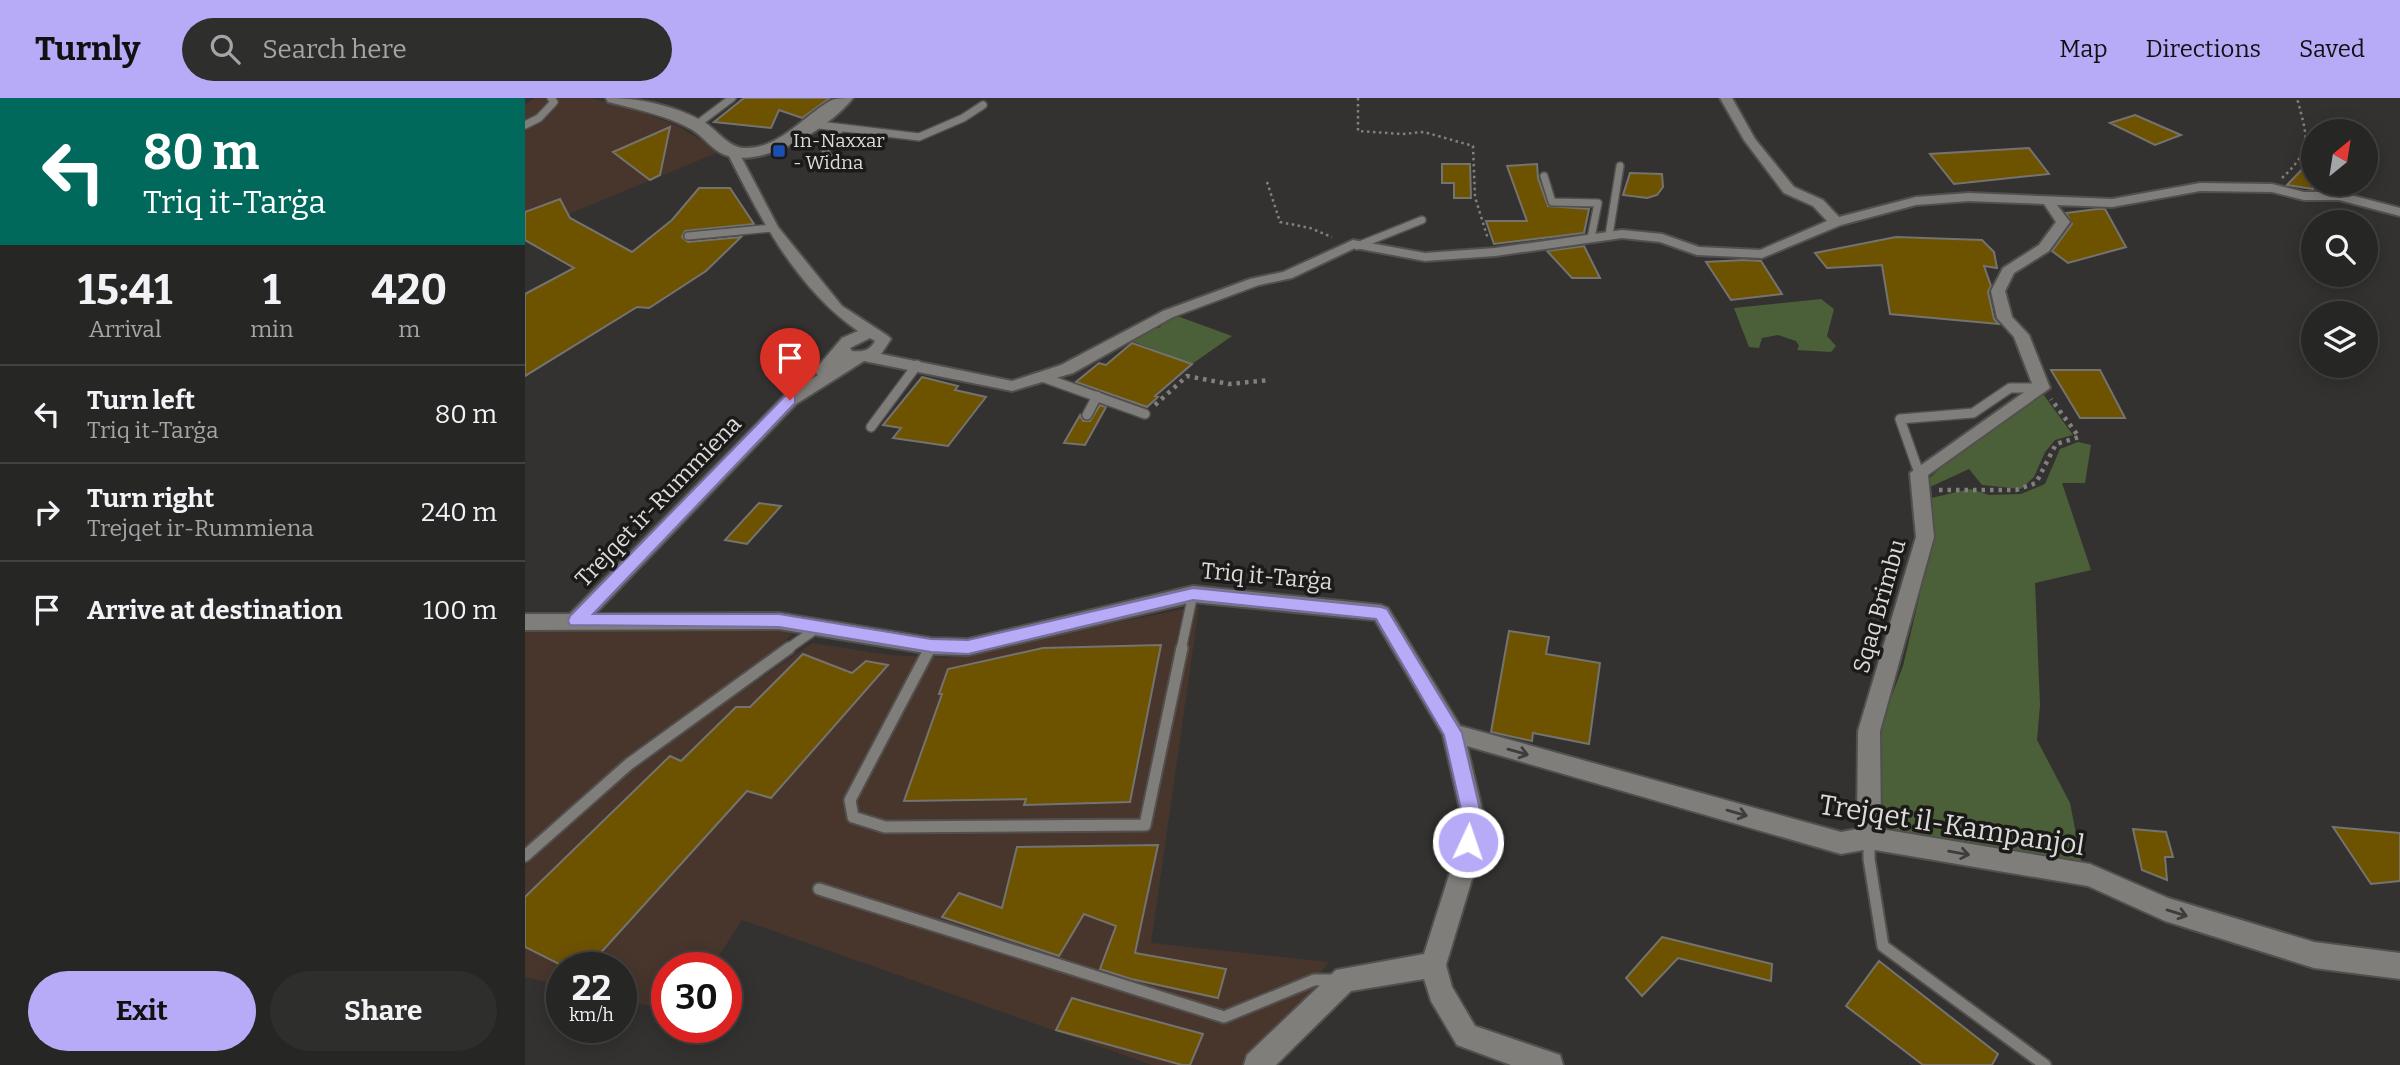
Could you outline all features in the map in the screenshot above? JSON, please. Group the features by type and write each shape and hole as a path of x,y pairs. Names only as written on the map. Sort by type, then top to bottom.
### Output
{"main road":[{"path":"614,98 696,125 733,152 772,148 792,138 845,98"}],"street":[{"path":"1726,98 1750,140 1790,190 1818,204 1836,222"},
{"path":"733,152 772,228 837,309 914,364"},
{"path":"837,309 847,355 914,364 951,375 1012,386 1067,369 1168,314 1255,282 1287,275 1355,245 1374,246 1425,257 1495,252 1622,233 1662,238 1697,251 1762,254 1836,222 1942,197 2112,203 2200,187 2272,188 2304,196 2339,196 2400,212"},
{"path":"1919,472 2042,387 2021,335 2005,318 1998,291 2008,271 2044,248 2063,222 2047,201"},
{"path":"845,345 859,335 877,338"},
{"name":"Trejqet ir-Rummiena","path":"576,621 790,400 807,387 877,350 877,338"},
{"name":"Trejqet ir-Rummiena","path":"807,387 845,345"},
{"name":"Sqaq Brimbu","path":"1869,838 1869,732 1925,537 1919,472"},
{"name":"Triq it-Tarġa","path":"525,622 779,621 931,646 968,647 1193,594 1381,613 1453,733 1473,818 1464,866 1433,965"},
{"name":"Trejqet il-Kampanjol","path":"1453,733 1840,843 1869,838 2090,875 2165,909 2313,955 2400,966"},
{"path":"1257,1065 1345,979 1433,965 1440,992 1466,1036 1550,1065"}],"lane":[{"path":"525,125 539,118 554,102 551,98"},
{"path":"696,125 732,98"},
{"path":"811,124 919,137 963,118 983,105"},
{"path":"840,129 824,146 827,156 842,168"},
{"path":"1609,235 1620,166"},
{"path":"1543,176 1552,202 1598,203 1591,238"},
{"path":"1355,245 1422,220"},
{"path":"688,236 772,228"},
{"path":"871,427 914,364"},
{"path":"1042,377 1145,414"},
{"path":"1919,472 1900,419 1973,413 2010,388 2042,387"},
{"path":"1087,415 1097,396"},
{"path":"931,646 850,800 853,817 885,827 1145,825 1193,594"},
{"path":"525,856 555,825 643,754 816,629"},
{"path":"1869,838 1869,859 1883,946 2045,1065"},
{"path":"819,888 1224,1017 1314,980 1345,979"}],"path":[{"path":"1359,98 1357,131 1402,134 1424,132 1473,146 1475,197 1489,244 1495,252"},
{"path":"2272,188 2299,160 2307,136 2297,98"},
{"path":"1267,182 1280,222 1310,228 1355,245"},
{"path":"1154,407 1187,376 1220,384 1244,386 1270,380"},
{"path":"1920,495 1954,486 2021,492 2037,482 2056,444 2079,437 2042,387"}],"shaded area":[{"path":"534,98 591,98 637,110 680,127 719,152 525,232 525,105"},
{"path":"1199,606 1151,943 1329,962 1314,980 1312,999 1247,1065 1152,1065 742,920 721,952 651,952 651,1007 637,1003 637,952 546,952 546,982 525,977 525,866 622,775 812,643 889,655 948,658 1062,630 1074,631"},
{"path":"774,629 792,634 752,672 525,852 525,630"}],"green space":[{"path":"1821,299 1834,309 1827,336 1836,346 1831,352 1797,350 1799,346 1796,341 1778,335 1762,338 1759,348 1749,347 1734,308"},
{"path":"1177,316 1232,336 1192,364 1126,339 1150,328 1159,328"},
{"path":"2043,394 2073,435 2055,440 2045,452 2034,477 2021,489 1982,485 1969,469 1930,487 1926,482 1948,460"},
{"path":"2078,442 2091,445 2085,483 2062,483 2091,570 2035,583 2040,705 2037,740 2070,803 2082,865 1892,834 1876,782 1876,726 1889,703 1903,666 1933,538 1929,505 1931,498 1970,489 1989,495 2021,494 2045,484 2060,449"}],"building":[{"path":"744,98 830,98 802,118 779,110 771,128 714,122"},
{"path":"2135,115 2181,135 2155,145 2110,123"},
{"path":"670,127 660,175 650,180 613,152"},
{"path":"2029,148 2049,174 1954,184 1930,154"},
{"path":"1442,164 1470,164 1471,198 1454,198 1454,183 1442,183"},
{"path":"1537,164 1538,178 1548,206 1589,209 1584,233 1494,244 1486,221 1527,221 1507,166"},
{"path":"2301,170 2301,187 2287,185"},
{"path":"1630,173 1662,174 1663,187 1657,195 1647,198 1623,195"},
{"path":"699,188 730,188 754,224 685,231 682,237 688,242 741,237 706,271 649,308 637,307 525,376 525,294 574,268 525,240 525,212 560,199 570,218 632,252 672,220"},
{"path":"2105,209 2126,247 2068,263 2052,251 2072,224 2066,213"},
{"path":"1896,237 1982,240 1994,252 1997,268 1984,266 1991,286 1988,292 1994,319 1999,324 1890,314 1882,265 1827,268 1815,253"},
{"path":"1584,246 1600,278 1572,278 1547,251"},
{"path":"1761,261 1782,294 1731,300 1706,262"},
{"path":"1132,343 1192,364 1155,396 1158,397 1147,407 1076,382 1099,363 1106,365"},
{"path":"2051,370 2100,370 2125,418 2080,418"},
{"path":"922,377 958,386 955,390 986,397 948,446 893,438 901,428 883,425"},
{"path":"1100,405 1106,407 1085,445 1064,443 1080,415 1083,421 1090,421"},
{"path":"759,503 781,506 747,544 725,540"},
{"path":"1509,631 1549,637 1546,654 1600,663 1589,744 1533,733 1532,741 1491,732"},
{"path":"1161,645 1130,802 1024,805 1026,799 904,801 942,694 939,694 948,669 1043,648"},
{"path":"803,654 852,673 866,661 888,665 771,798 747,791 601,952 546,952 546,958 525,947 525,897 670,756 681,761 736,707 750,707"},
{"path":"2333,827 2400,833 2400,881 2371,884"},
{"path":"2133,829 2166,832 2173,857 2165,857 2167,880 2142,870"},
{"path":"1158,845 1135,953 1226,969 1218,998 1131,979 1100,969 1116,926 1084,914 1059,956 942,917 959,893 1002,908 1017,847"},
{"path":"1662,937 1772,964 1771,981 1678,958 1642,996 1626,978"},
{"path":"1879,961 1998,1054 1992,1065 1923,1065 1846,1006"},
{"path":"1072,998 1203,1034 1190,1065 1182,1065 1056,1030"}],"place":[{"name":"In-Naxxar - Widna","path":"779,151"}],"route":[{"path":"790,400 576,621 779,621 931,646 968,647 1193,594 1381,613 1453,733 1473,818 1468,842"}]}
